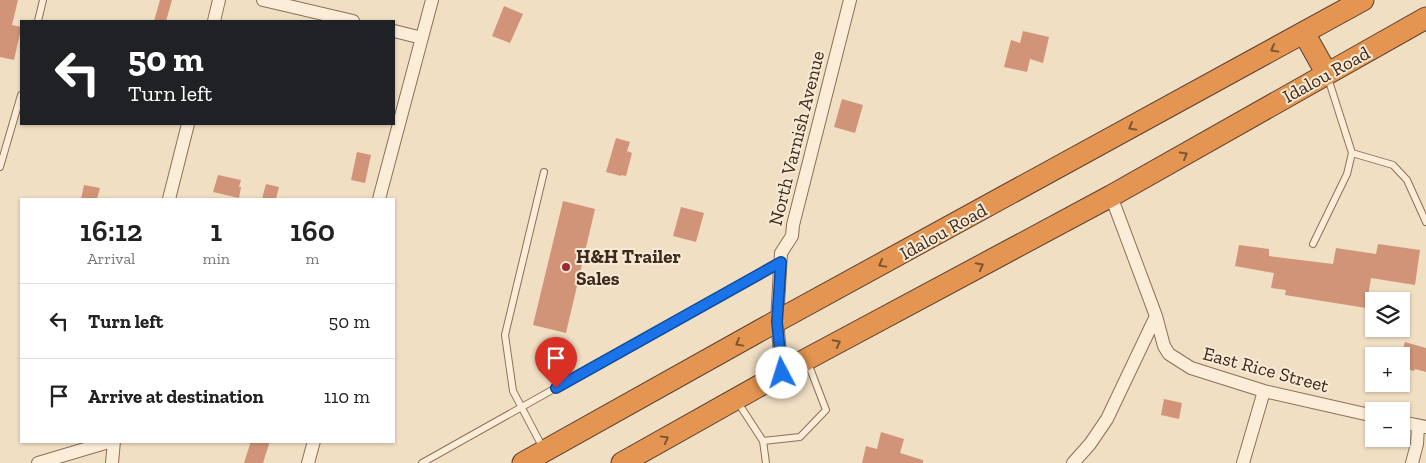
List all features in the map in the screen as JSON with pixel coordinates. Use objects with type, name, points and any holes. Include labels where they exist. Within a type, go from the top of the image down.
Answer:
[{"type":"highway","name":"Idalou Road","points":[[524,463],[1363,0]]},
{"type":"highway","name":"Idalou Road","points":[[622,463],[807,359],[1111,196],[1426,18]]},
{"type":"highway","points":[[1304,33],[1327,74]]},
{"type":"street","points":[[214,20],[219,0]]},
{"type":"street","points":[[263,0],[349,20]]},
{"type":"street","points":[[379,198],[432,0]]},
{"type":"street","name":"North Varnish Avenue","points":[[782,373],[777,322],[781,253],[792,236],[793,224],[850,0]]},
{"type":"street","points":[[395,31],[422,38]]},
{"type":"street","points":[[169,198],[188,125]]},
{"type":"street","name":"East Rice Street","points":[[1111,196],[1156,316],[1164,346],[1169,354],[1180,363],[1191,368],[1264,391],[1365,414]]},
{"type":"street","points":[[1073,463],[1090,444],[1107,419],[1156,316]]},
{"type":"street","points":[[1243,463],[1264,391]]},
{"type":"street","points":[[1412,463],[1422,426]]},
{"type":"street","points":[[38,463],[106,443]]},
{"type":"street","points":[[112,463],[113,443]]},
{"type":"street","points":[[308,463],[313,443]]},
{"type":"lane","points":[[38,20],[43,0]]},
{"type":"lane","points":[[1313,244],[1347,174],[1352,153],[1327,74]]},
{"type":"lane","points":[[0,167],[20,101]]},
{"type":"lane","points":[[1352,153],[1392,165],[1407,180],[1426,222]]},
{"type":"lane","points":[[544,172],[505,335],[512,391],[544,451]]},
{"type":"lane","points":[[422,463],[781,262]]},
{"type":"lane","points":[[763,441],[800,437],[826,410],[807,359]]},
{"type":"lane","points":[[736,399],[763,441],[766,463]]},
{"type":"building","points":[[0,0],[18,0],[12,25],[20,27],[14,60],[0,57]]},
{"type":"building","points":[[160,0],[172,0],[166,20],[154,20]]},
{"type":"building","points":[[504,6],[523,14],[510,43],[492,36]]},
{"type":"building","points":[[1023,31],[1049,37],[1043,63],[1030,59],[1027,72],[1004,67],[1011,40],[1020,43]]},
{"type":"building","points":[[842,99],[863,105],[855,133],[834,127]]},
{"type":"building","points":[[616,138],[630,142],[627,151],[632,153],[626,176],[606,172]]},
{"type":"building","points":[[357,152],[371,155],[365,183],[351,180]]},
{"type":"building","points":[[218,175],[241,180],[239,198],[213,192]]},
{"type":"building","points":[[266,184],[279,187],[276,198],[262,198]]},
{"type":"building","points":[[84,185],[100,188],[97,198],[81,198]]},
{"type":"building","points":[[563,201],[595,209],[566,333],[533,325]]},
{"type":"building","points":[[681,207],[704,213],[696,242],[673,236]]},
{"type":"building","points":[[1378,244],[1420,250],[1415,285],[1371,278],[1369,292],[1365,292],[1365,308],[1285,295],[1286,290],[1271,288],[1274,273],[1235,266],[1239,245],[1269,249],[1269,256],[1333,264],[1336,248],[1376,254]]},
{"type":"building","points":[[1405,342],[1426,348],[1426,372],[1415,369],[1414,371],[1410,370],[1410,347],[1403,347]]},
{"type":"building","points":[[1164,399],[1182,403],[1179,419],[1161,415]]},
{"type":"building","points":[[881,432],[904,439],[900,453],[923,460],[923,463],[862,463],[866,446],[877,449]]},
{"type":"building","points":[[250,443],[269,443],[263,463],[244,463]]},
{"type":"place","name":"H&H Trailer Sales","points":[[566,267]]},
{"type":"route","points":[[556,388],[781,262],[777,322],[782,373]]}]
